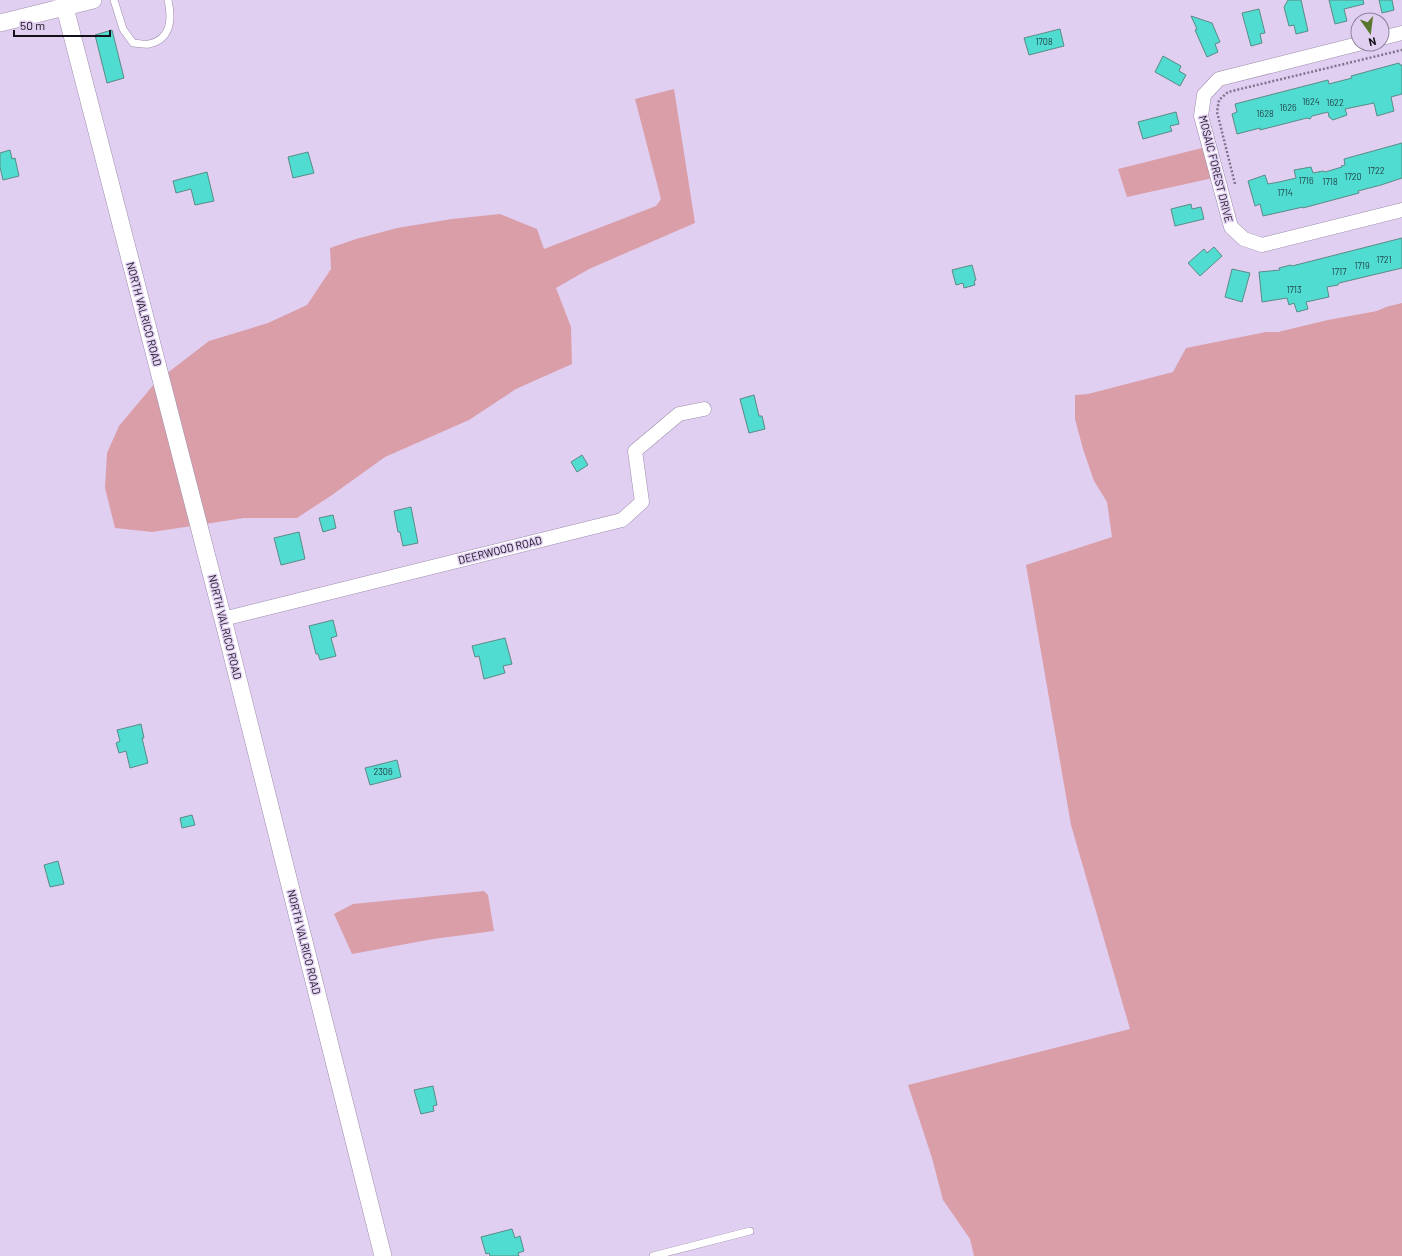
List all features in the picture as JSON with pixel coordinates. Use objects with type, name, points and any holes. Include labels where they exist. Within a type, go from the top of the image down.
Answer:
[{"type":"street","points":[[0,23],[64,4],[93,0]]},
{"type":"street","name":"NORTH VALRICO ROAD","points":[[64,4],[223,619],[383,1256]]},
{"type":"street","points":[[1390,36],[1402,33]]},
{"type":"street","name":"MOSAIC FOREST DRIVE","points":[[1350,46],[1219,79],[1204,95],[1201,116],[1231,227],[1244,240],[1262,245],[1402,210]]},
{"type":"street","name":"DEERWOOD ROAD","points":[[223,619],[622,520],[642,502],[635,451],[679,414],[704,409]]},
{"type":"lane","points":[[114,0],[123,29],[133,43],[148,44],[160,40],[168,30],[171,20],[168,0]]},
{"type":"lane","points":[[653,1256],[750,1231]]},
{"type":"path","points":[[1236,190],[1217,112],[1219,100],[1228,92],[1402,50]]},
{"type":"shaded area","points":[[674,89],[695,223],[589,269],[556,288],[571,327],[572,364],[516,389],[469,420],[385,457],[297,518],[244,518],[205,524],[166,374],[209,341],[268,323],[307,305],[331,269],[330,248],[356,239],[397,228],[452,219],[500,214],[537,229],[544,249],[656,206],[661,199],[635,99]]},
{"type":"shaded area","points":[[1206,147],[1213,178],[1127,197],[1118,169]]},
{"type":"shaded area","points":[[1402,303],[1402,1256],[974,1256],[970,1239],[943,1200],[932,1158],[908,1085],[1130,1029],[1071,825],[1026,565],[1112,537],[1107,502],[1094,481],[1075,419],[1075,395],[1088,394],[1173,372],[1186,348],[1266,332],[1278,332],[1328,320],[1377,311]]},
{"type":"shaded area","points":[[155,383],[192,526],[152,532],[115,528],[105,488],[107,453],[119,426]]},
{"type":"shaded area","points":[[484,891],[488,895],[494,931],[433,939],[352,954],[334,914],[353,904]]},
{"type":"building","points":[[1288,0],[1301,0],[1308,31],[1296,34],[1294,25],[1289,26],[1284,7]]},
{"type":"building","points":[[1329,0],[1363,0],[1364,4],[1344,9],[1347,21],[1335,24]]},
{"type":"building","points":[[1379,0],[1392,0],[1394,10],[1382,12]]},
{"type":"building","points":[[1259,9],[1265,33],[1260,34],[1262,43],[1251,46],[1242,13]]},
{"type":"building","points":[[1191,16],[1212,23],[1220,42],[1215,44],[1218,52],[1207,57],[1195,30],[1197,29]]},
{"type":"building","points":[[1060,29],[1064,46],[1029,55],[1024,38]]},
{"type":"building","points":[[112,30],[124,78],[107,83],[95,35]]},
{"type":"building","points":[[1163,56],[1181,66],[1179,71],[1186,75],[1180,86],[1155,72]]},
{"type":"building","points":[[1399,63],[1402,65],[1402,94],[1391,97],[1394,111],[1377,116],[1374,103],[1345,109],[1347,115],[1333,120],[1329,117],[1328,112],[1312,116],[1310,119],[1307,118],[1260,130],[1260,128],[1237,134],[1232,114],[1237,112],[1235,104],[1328,80],[1329,84],[1352,78],[1351,76]]},
{"type":"building","points":[[1176,112],[1179,124],[1170,126],[1172,131],[1143,139],[1138,122]]},
{"type":"building","points":[[1402,143],[1402,178],[1358,191],[1359,193],[1303,208],[1263,216],[1260,204],[1255,206],[1248,181],[1265,175],[1268,184],[1279,182],[1296,178],[1294,170],[1311,167],[1313,173],[1325,172],[1345,165],[1344,159]]},
{"type":"building","points":[[10,150],[12,159],[15,158],[19,176],[3,180],[0,167],[0,153]]},
{"type":"building","points":[[308,152],[314,173],[293,178],[288,157]]},
{"type":"building","points":[[207,172],[214,201],[195,205],[191,189],[176,193],[173,181]]},
{"type":"building","points":[[1191,204],[1192,209],[1201,207],[1204,219],[1175,226],[1171,209]]},
{"type":"building","points":[[1402,238],[1402,268],[1327,287],[1329,297],[1306,302],[1308,309],[1297,312],[1294,303],[1289,305],[1287,298],[1262,302],[1259,272],[1280,270],[1279,268]]},
{"type":"building","points":[[1214,247],[1222,256],[1200,276],[1188,263],[1204,249],[1207,253]]},
{"type":"building","points":[[972,265],[976,280],[974,281],[975,285],[964,288],[963,283],[956,285],[952,270]]},
{"type":"building","points":[[1232,269],[1250,273],[1242,302],[1225,297]]},
{"type":"building","points":[[754,395],[759,416],[762,416],[765,429],[749,433],[740,399]]},
{"type":"building","points":[[582,455],[588,465],[577,472],[571,462]]},
{"type":"building","points":[[411,507],[418,543],[403,546],[400,532],[398,532],[394,511]]},
{"type":"building","points":[[333,515],[336,528],[323,532],[319,518]]},
{"type":"building","points":[[299,532],[305,559],[281,565],[274,538]]},
{"type":"building","points":[[333,620],[337,636],[331,638],[336,656],[320,660],[318,654],[316,654],[309,626]]},
{"type":"building","points":[[505,638],[512,664],[503,666],[505,673],[484,679],[479,656],[475,657],[472,646]]},
{"type":"building","points":[[141,724],[144,738],[142,738],[148,763],[130,768],[126,751],[119,753],[116,743],[120,741],[117,730]]},
{"type":"building","points":[[397,760],[401,777],[370,785],[365,768]]},
{"type":"building","points":[[192,815],[195,825],[182,828],[180,818]]},
{"type":"building","points":[[58,861],[64,884],[50,887],[44,865]]},
{"type":"building","points":[[433,1086],[437,1105],[433,1106],[434,1111],[421,1114],[414,1090]]},
{"type":"building","points":[[512,1229],[515,1238],[520,1236],[524,1251],[518,1253],[519,1256],[490,1256],[489,1253],[486,1254],[481,1237]]}]
